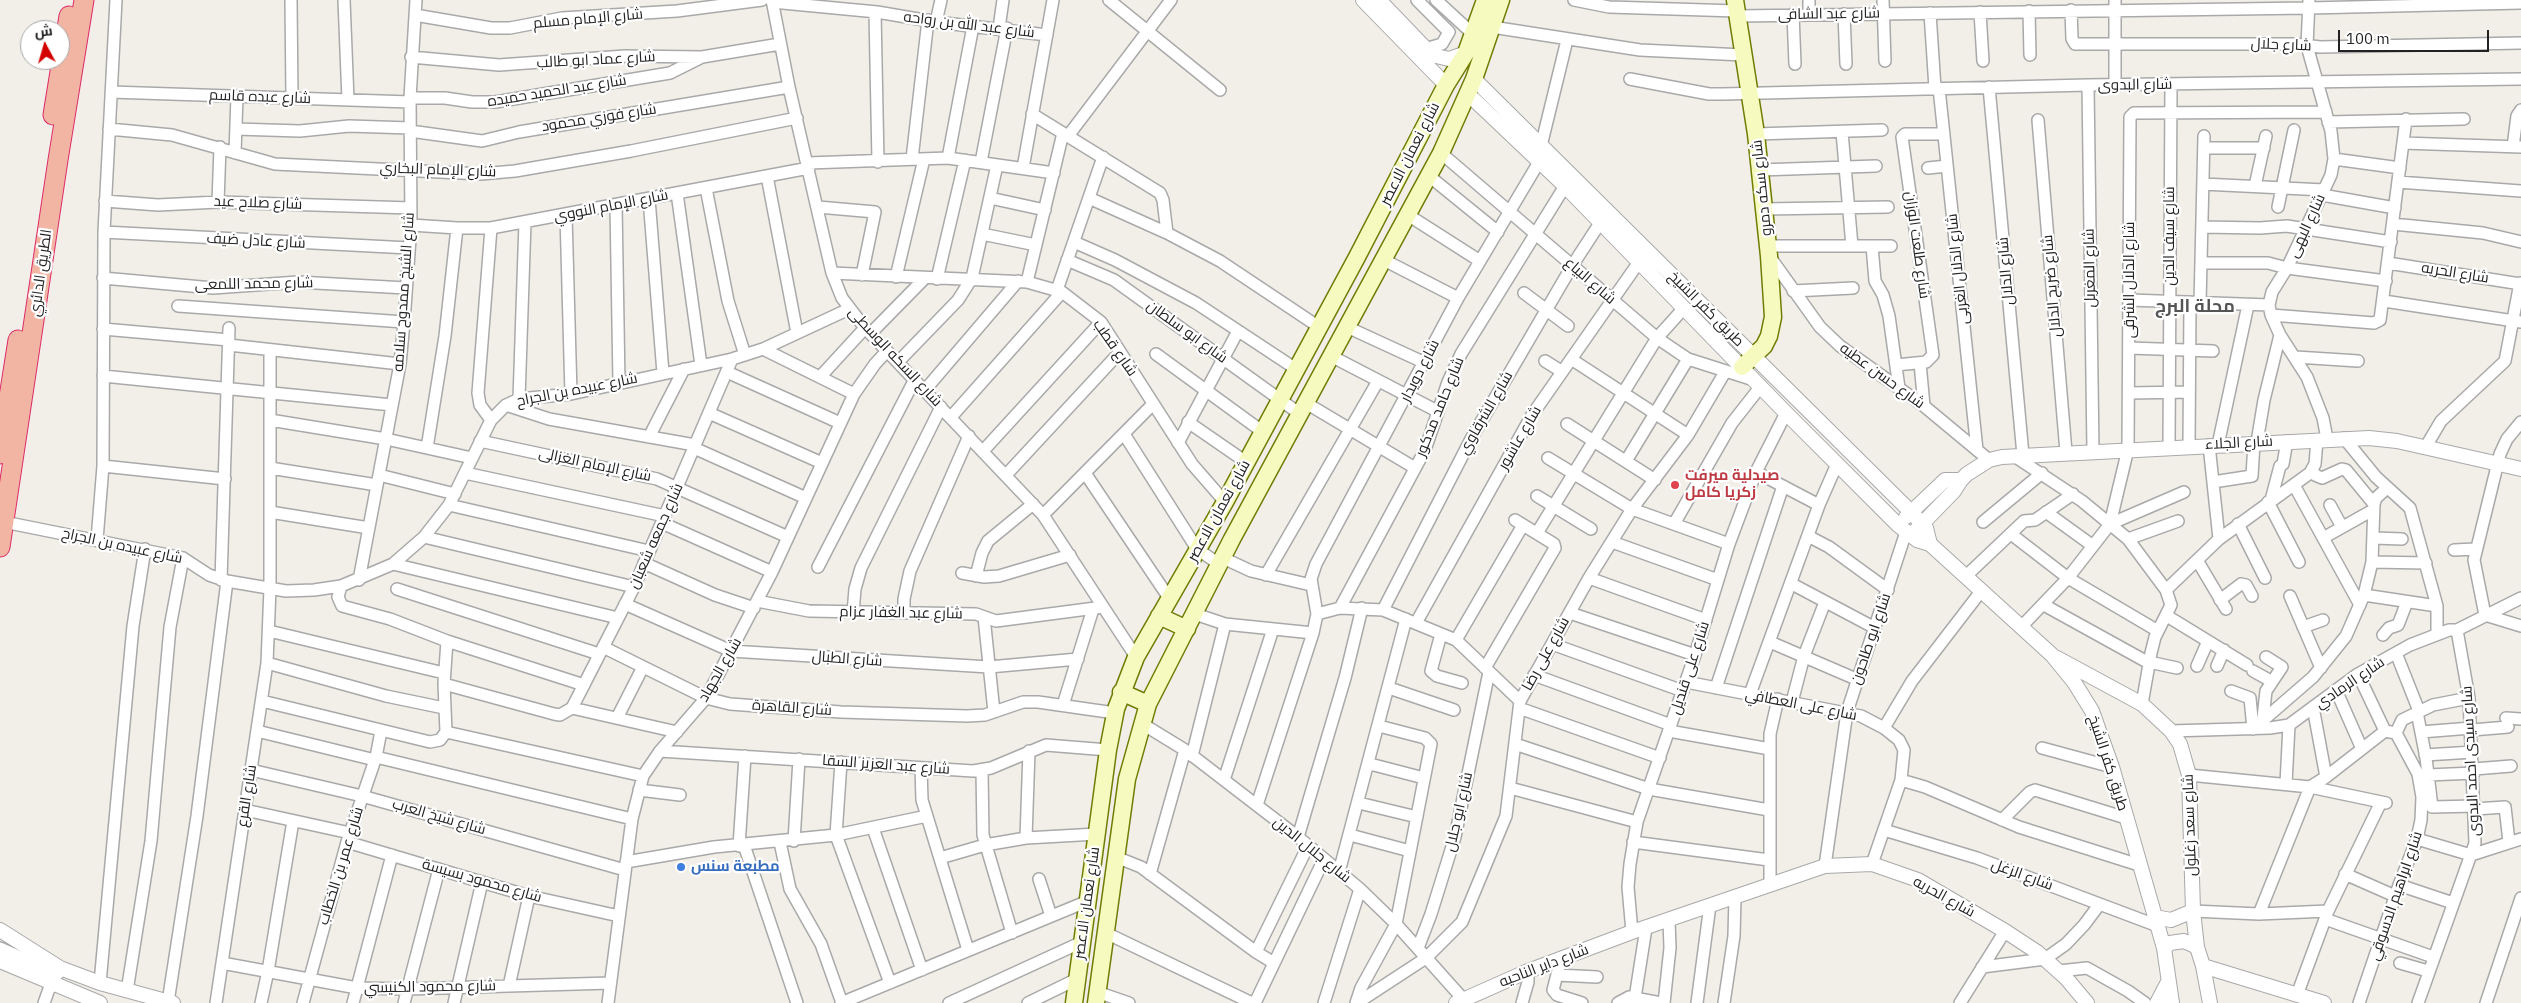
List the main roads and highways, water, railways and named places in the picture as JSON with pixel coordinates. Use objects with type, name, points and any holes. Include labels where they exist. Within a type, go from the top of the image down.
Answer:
[{"type":"highway","name":"الطريق الدائري","points":[[0,454],[71,0]]},
{"type":"highway","name":"الطريق الدائري","points":[[0,547],[84,0]]},
{"type":"main road","name":"شارع نعمان الاعصر","points":[[1074,1003],[1108,750],[1121,692],[1136,657],[1158,616],[1225,502],[1357,257],[1446,85],[1466,52],[1485,0]]},
{"type":"main road","name":"شارع نعمان الاعصر","points":[[1097,997],[1127,779],[1148,704],[1232,540],[1441,153],[1471,86],[1501,0]]},
{"type":"main road","name":"شارع سكه دمرو","points":[[1737,9],[1756,134],[1769,251],[1773,317],[1769,336],[1748,362]]},
{"type":"main road","points":[[1357,257],[1382,264]]},
{"type":"main road","points":[[1210,527],[1232,540]]},
{"type":"main road","points":[[1158,616],[1186,629]]},
{"type":"main road","points":[[1121,692],[1148,704]]},
{"type":"main road","points":[[1116,711],[1142,722]]},
{"type":"main road","points":[[1097,834],[1118,835]]},
{"type":"place","name":"صيدلية ميرفت زكريا كامل","points":[[1675,485]]},
{"type":"place","name":"مطبعة سنس","points":[[681,867]]},
{"type":"district","name":"محلة البرج","points":[[2195,307]]}]
